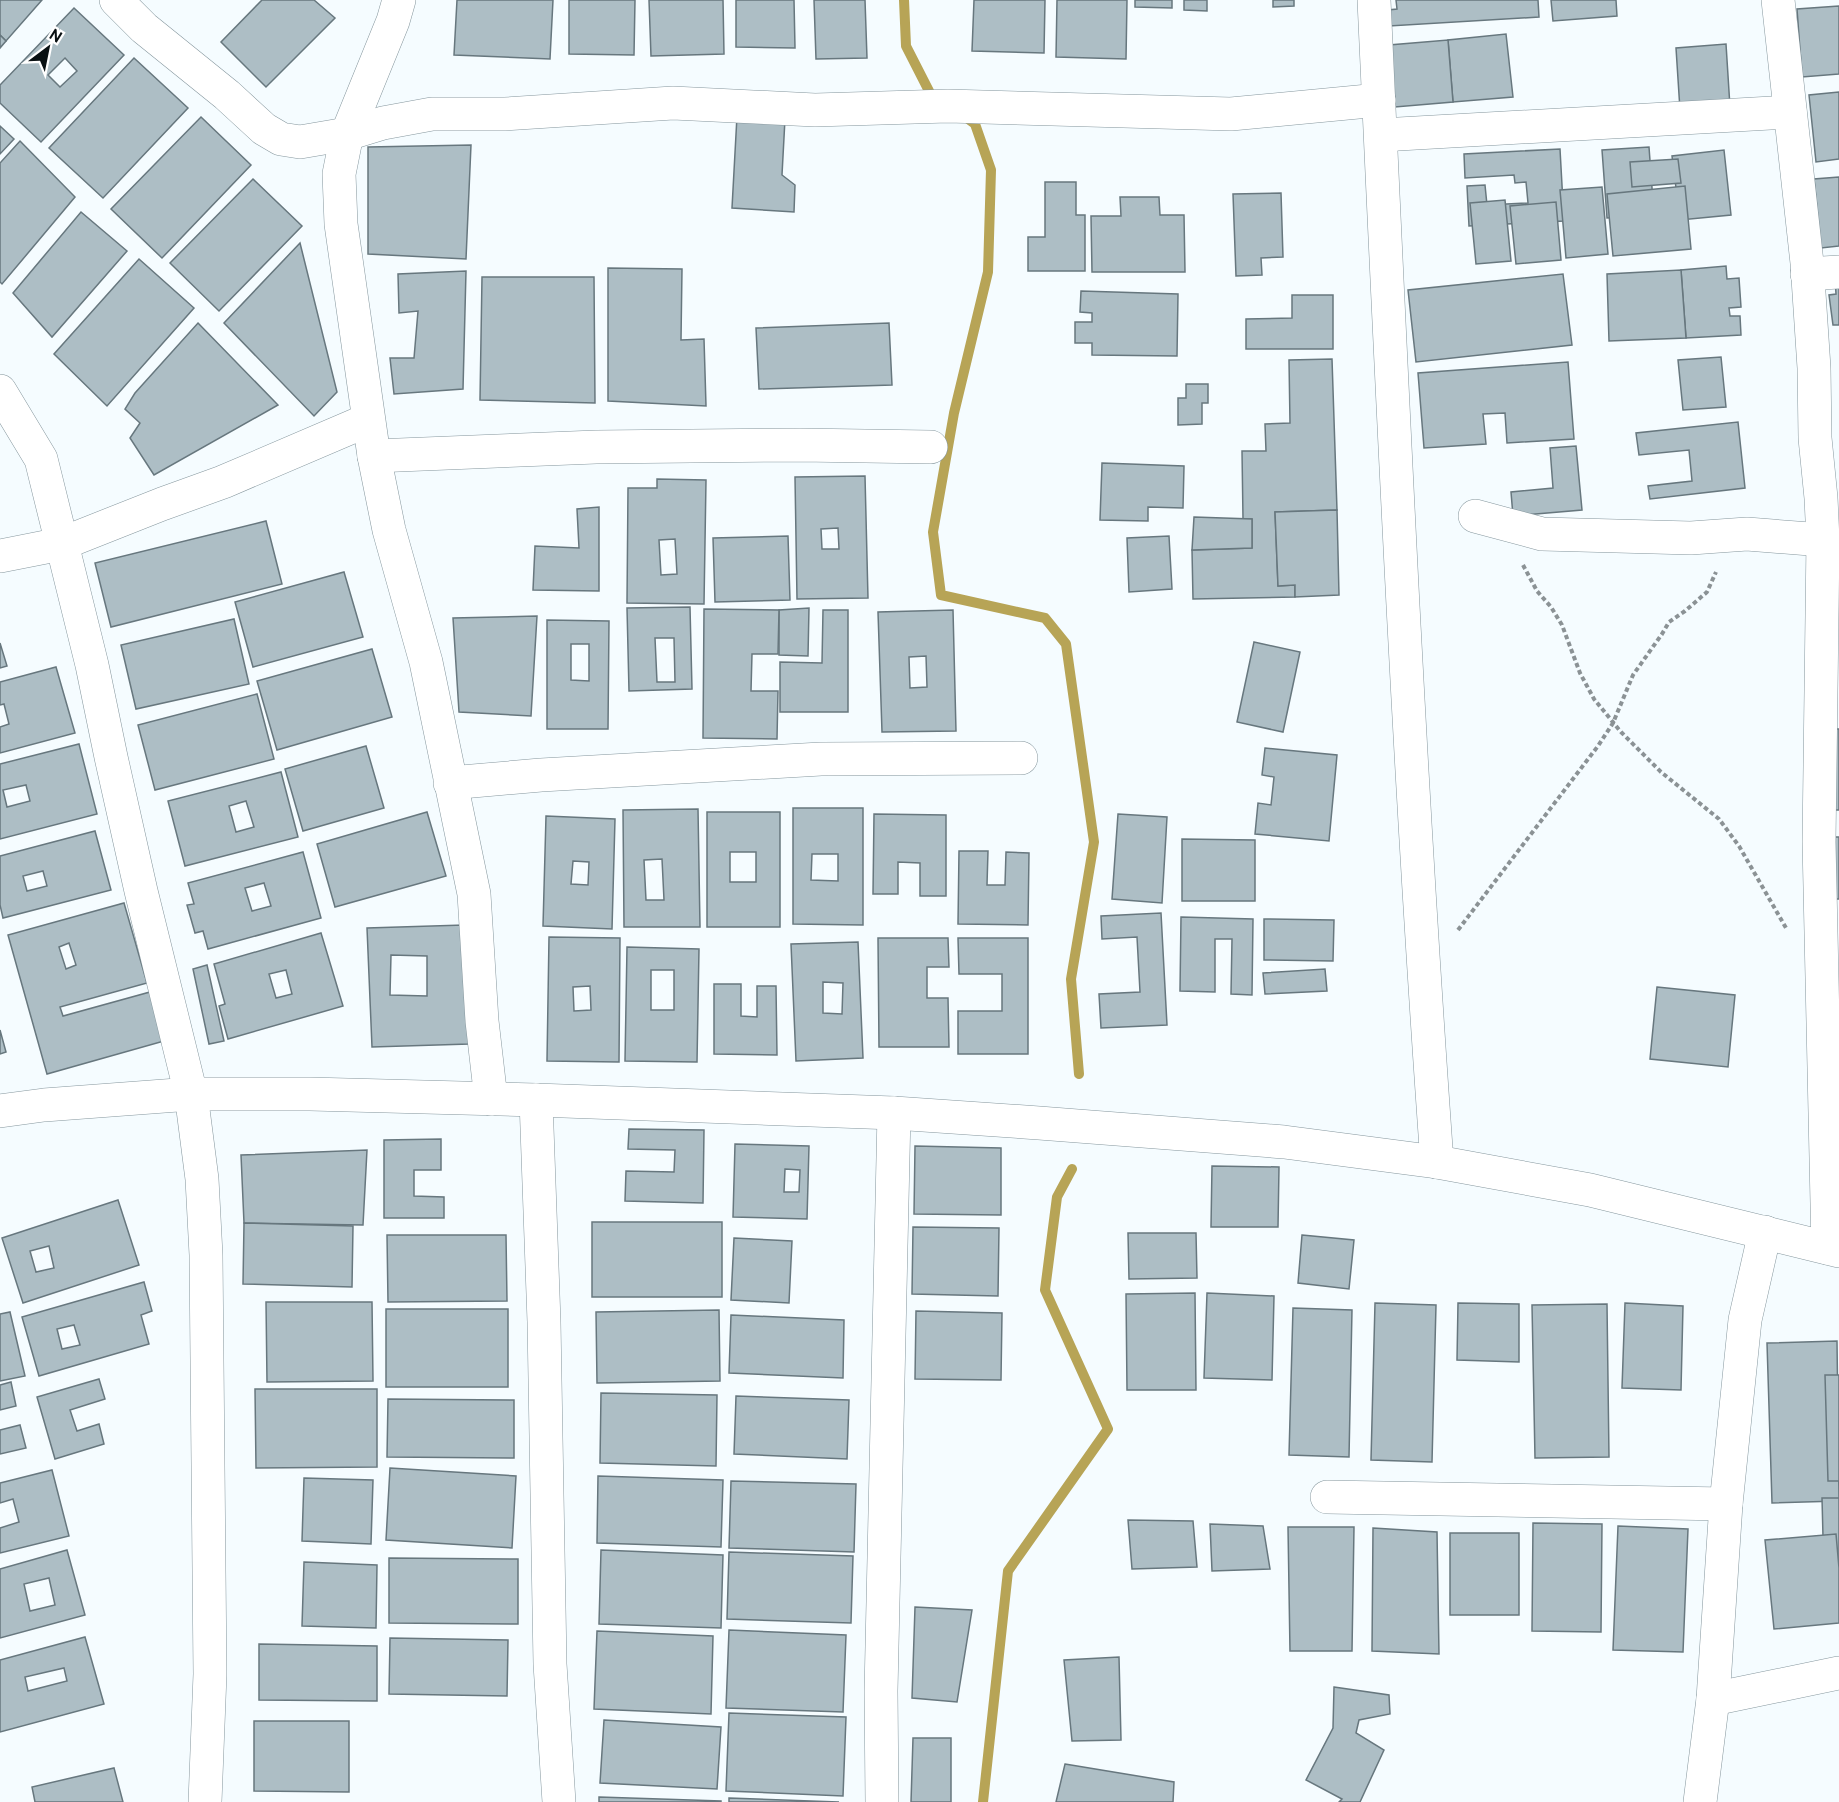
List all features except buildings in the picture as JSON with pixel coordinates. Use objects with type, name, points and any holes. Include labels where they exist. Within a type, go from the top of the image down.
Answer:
[{"type":"street","points":[[116,0],[144,28],[227,94],[264,129],[281,140],[300,141],[347,134],[383,123],[432,114],[505,114],[673,103],[815,110],[948,106],[1231,114],[1379,100]]},
{"type":"street","points":[[399,0],[393,21],[347,134],[339,174],[341,224],[374,456],[389,530],[426,662],[474,894],[491,1099]]},
{"type":"street","points":[[1374,0],[1391,385],[1423,972],[1437,1162]]},
{"type":"street","points":[[0,1110],[191,1094],[310,1094],[894,1113],[1039,1123],[1284,1142],[1437,1162],[1590,1190],[1834,1249],[1819,842],[1823,540],[1830,501],[1815,438],[1814,368],[1823,273],[1790,112],[1779,0]]},
{"type":"street","points":[[1381,135],[1790,112]]},
{"type":"street","points":[[0,391],[41,459],[92,665],[141,891],[191,1094],[202,1179],[206,1256],[210,1674],[205,1802]]},
{"type":"street","points":[[0,556],[61,544],[223,482],[368,420]]},
{"type":"street","points":[[374,456],[596,447],[800,445],[931,447]]},
{"type":"street","points":[[1486,518],[1517,529],[1542,534],[1691,538],[1747,534],[1823,540]]},
{"type":"street","points":[[450,783],[821,759],[1021,758]]},
{"type":"street","points":[[536,1100],[544,1322],[550,1664],[559,1802]]},
{"type":"street","points":[[882,1802],[881,1691],[894,1113]]},
{"type":"street","points":[[1700,1802],[1713,1699],[1726,1504],[1745,1320],[1765,1232]]},
{"type":"street","points":[[1327,1497],[1726,1504]]},
{"type":"street","points":[[1713,1699],[1839,1673]]},
{"type":"path","points":[[1486,518],[1562,625],[1586,688],[1613,723],[1660,772],[1719,819],[1739,846],[1784,927],[1822,954]]},
{"type":"path","points":[[1423,972],[1478,905],[1576,776],[1613,723],[1633,675],[1669,622],[1707,592],[1721,563],[1725,536]]},
{"type":"waterway","points":[[904,0],[906,46],[930,93],[937,98]]},
{"type":"waterway","points":[[963,115],[975,124],[991,170],[988,272],[954,413],[933,532],[941,595],[1045,618],[1066,644],[1094,842],[1071,979],[1079,1074]]},
{"type":"waterway","points":[[983,1802],[1008,1571],[1108,1429],[1045,1290],[1057,1197],[1072,1169]]}]
